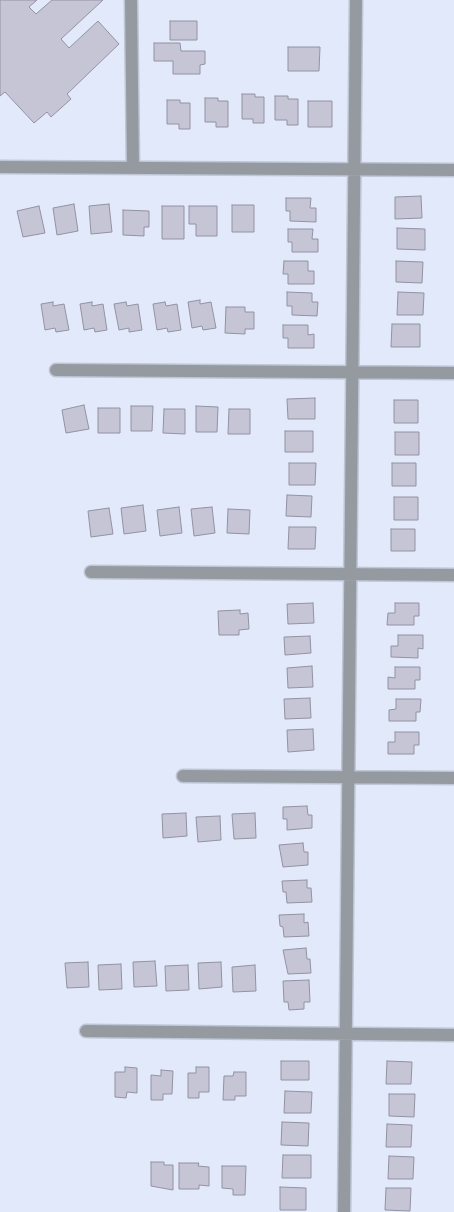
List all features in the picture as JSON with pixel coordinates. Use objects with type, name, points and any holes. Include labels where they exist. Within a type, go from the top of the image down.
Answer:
[{"type":"street","points":[[131,0],[133,167]]},
{"type":"street","points":[[344,1212],[356,0]]},
{"type":"street","points":[[0,167],[454,170]]},
{"type":"street","points":[[56,370],[454,373]]},
{"type":"street","points":[[91,572],[454,575]]},
{"type":"street","points":[[183,776],[454,778]]},
{"type":"street","points":[[86,1031],[454,1035]]},
{"type":"building","points":[[0,0],[37,0],[29,7],[36,14],[52,0],[103,0],[61,39],[69,48],[98,21],[119,44],[67,94],[71,99],[51,117],[47,112],[34,123],[5,92],[0,96]]},
{"type":"building","points":[[170,21],[197,21],[197,40],[170,40]]},
{"type":"building","points":[[154,43],[180,43],[181,51],[205,51],[205,64],[200,65],[200,74],[173,74],[173,61],[154,61]]},
{"type":"building","points":[[288,47],[320,47],[319,71],[288,71]]},
{"type":"building","points":[[242,94],[255,94],[255,97],[264,97],[264,123],[253,123],[253,119],[242,119]]},
{"type":"building","points":[[275,96],[288,96],[288,99],[298,99],[298,125],[287,125],[287,120],[275,120]]},
{"type":"building","points":[[205,98],[218,98],[218,101],[228,101],[228,127],[216,127],[216,122],[205,122]]},
{"type":"building","points":[[167,100],[180,100],[180,103],[190,103],[190,129],[179,129],[179,124],[167,124]]},
{"type":"building","points":[[308,101],[332,101],[332,127],[308,127]]},
{"type":"building","points":[[421,196],[422,218],[395,219],[395,197]]},
{"type":"building","points":[[286,198],[311,198],[310,208],[316,208],[316,222],[290,221],[290,211],[286,211]]},
{"type":"building","points":[[74,204],[78,231],[57,235],[53,208]]},
{"type":"building","points":[[109,204],[112,232],[91,234],[89,206]]},
{"type":"building","points":[[232,205],[254,205],[254,232],[232,232]]},
{"type":"building","points":[[39,206],[45,233],[23,237],[17,211]]},
{"type":"building","points":[[162,206],[184,206],[184,239],[162,239]]},
{"type":"building","points":[[189,206],[217,206],[217,236],[196,236],[196,224],[189,224]]},
{"type":"building","points":[[123,210],[149,211],[149,227],[144,227],[144,236],[123,235]]},
{"type":"building","points":[[397,228],[425,229],[425,250],[397,249]]},
{"type":"building","points":[[288,229],[313,229],[312,239],[318,239],[318,252],[292,252],[292,242],[288,242]]},
{"type":"building","points":[[284,261],[308,261],[308,271],[314,271],[314,284],[288,284],[288,274],[283,274]]},
{"type":"building","points":[[396,261],[423,262],[422,283],[396,282]]},
{"type":"building","points":[[287,292],[312,293],[312,302],[318,302],[317,316],[292,315],[292,306],[287,306]]},
{"type":"building","points":[[398,292],[424,293],[423,315],[397,315]]},
{"type":"building","points":[[200,300],[200,304],[211,302],[216,328],[203,330],[202,326],[192,328],[188,302]]},
{"type":"building","points":[[53,302],[53,306],[64,304],[69,330],[56,332],[55,328],[45,330],[41,304]]},
{"type":"building","points":[[92,302],[92,306],[103,304],[107,330],[95,332],[94,328],[84,330],[80,304]]},
{"type":"building","points":[[126,302],[127,306],[138,304],[142,330],[129,332],[129,328],[119,330],[114,304]]},
{"type":"building","points":[[165,302],[166,306],[177,304],[181,330],[168,332],[167,328],[157,330],[153,304]]},
{"type":"building","points":[[226,307],[245,307],[245,312],[254,312],[254,329],[245,329],[245,334],[225,333]]},
{"type":"building","points":[[392,324],[420,324],[420,347],[391,347]]},
{"type":"building","points":[[283,325],[308,325],[308,335],[314,334],[314,348],[288,348],[288,338],[283,338]]},
{"type":"building","points":[[315,398],[315,419],[288,419],[287,399]]},
{"type":"building","points":[[394,400],[418,400],[418,423],[394,423]]},
{"type":"building","points":[[84,405],[89,429],[66,433],[62,410]]},
{"type":"building","points":[[131,406],[153,406],[152,431],[131,431]]},
{"type":"building","points":[[196,406],[218,407],[217,432],[196,432]]},
{"type":"building","points":[[98,408],[120,408],[120,433],[98,433]]},
{"type":"building","points":[[164,409],[185,409],[185,434],[163,433]]},
{"type":"building","points":[[229,409],[250,409],[250,434],[228,434]]},
{"type":"building","points":[[285,431],[313,431],[313,452],[285,452]]},
{"type":"building","points":[[395,432],[419,432],[419,455],[395,455]]},
{"type":"building","points":[[289,463],[316,463],[315,485],[289,485]]},
{"type":"building","points":[[392,463],[416,463],[416,486],[392,486]]},
{"type":"building","points":[[287,495],[312,496],[311,517],[286,516]]},
{"type":"building","points":[[394,497],[418,497],[418,520],[394,520]]},
{"type":"building","points":[[143,505],[146,531],[124,534],[121,508]]},
{"type":"building","points":[[179,507],[182,533],[160,536],[157,510]]},
{"type":"building","points":[[212,507],[215,533],[194,536],[191,509]]},
{"type":"building","points":[[109,508],[113,534],[91,537],[88,511]]},
{"type":"building","points":[[228,509],[250,510],[249,534],[227,533]]},
{"type":"building","points":[[289,527],[316,527],[315,549],[288,549]]},
{"type":"building","points":[[391,529],[415,529],[415,551],[391,551]]},
{"type":"building","points":[[313,603],[314,623],[288,624],[287,604]]},
{"type":"building","points":[[395,603],[419,603],[419,616],[414,616],[414,625],[387,625],[388,613],[395,613]]},
{"type":"building","points":[[240,610],[240,614],[248,613],[249,629],[239,630],[239,635],[219,635],[218,611]]},
{"type":"building","points":[[398,635],[423,635],[423,649],[418,648],[418,658],[391,657],[391,646],[398,646]]},
{"type":"building","points":[[310,636],[311,653],[285,655],[284,637]]},
{"type":"building","points":[[312,666],[313,687],[288,688],[287,668]]},
{"type":"building","points":[[395,667],[420,667],[420,680],[415,680],[415,689],[388,689],[388,677],[395,678]]},
{"type":"building","points":[[310,698],[311,718],[285,719],[284,699]]},
{"type":"building","points":[[396,699],[421,699],[420,712],[416,712],[416,721],[389,721],[389,710],[396,709]]},
{"type":"building","points":[[313,729],[314,750],[288,752],[287,730]]},
{"type":"building","points":[[395,732],[419,732],[419,745],[414,745],[414,754],[388,754],[388,742],[395,742]]},
{"type":"building","points":[[307,806],[308,815],[312,815],[312,828],[287,830],[287,819],[283,819],[283,807]]},
{"type":"building","points":[[186,813],[187,836],[163,838],[162,814]]},
{"type":"building","points":[[255,813],[256,838],[234,839],[232,814]]},
{"type":"building","points":[[220,816],[221,840],[198,842],[196,817]]},
{"type":"building","points":[[303,843],[304,852],[308,852],[308,865],[283,867],[279,845]]},
{"type":"building","points":[[307,880],[307,888],[311,888],[312,902],[287,903],[282,881]]},
{"type":"building","points":[[304,914],[304,923],[308,922],[309,936],[284,937],[279,915]]},
{"type":"building","points":[[306,948],[307,959],[310,959],[311,973],[288,974],[283,950]]},
{"type":"building","points":[[155,961],[157,986],[134,987],[133,962]]},
{"type":"building","points":[[88,962],[89,987],[67,988],[65,963]]},
{"type":"building","points":[[221,962],[222,987],[199,989],[198,963]]},
{"type":"building","points":[[121,964],[122,989],[99,990],[98,965]]},
{"type":"building","points":[[188,965],[189,990],[166,991],[165,966]]},
{"type":"building","points":[[255,965],[256,991],[233,992],[232,967]]},
{"type":"building","points":[[309,980],[310,1002],[304,1002],[304,1009],[289,1010],[288,1002],[284,1002],[283,981]]},
{"type":"building","points":[[281,1061],[309,1061],[309,1080],[281,1080]]},
{"type":"building","points":[[387,1061],[412,1062],[411,1084],[386,1084]]},
{"type":"building","points":[[125,1067],[137,1068],[137,1093],[127,1092],[126,1098],[115,1097],[115,1072],[125,1072]]},
{"type":"building","points":[[196,1067],[209,1067],[209,1092],[199,1092],[199,1098],[188,1098],[188,1073],[196,1073]]},
{"type":"building","points":[[161,1070],[173,1071],[172,1094],[163,1094],[163,1100],[151,1100],[151,1075],[161,1076]]},
{"type":"building","points":[[234,1072],[246,1072],[246,1096],[235,1096],[235,1100],[223,1100],[224,1076],[233,1076]]},
{"type":"building","points":[[285,1091],[312,1092],[311,1113],[284,1113]]},
{"type":"building","points":[[389,1094],[415,1094],[414,1117],[389,1116]]},
{"type":"building","points":[[282,1122],[309,1123],[308,1146],[281,1145]]},
{"type":"building","points":[[387,1124],[412,1125],[411,1147],[386,1147]]},
{"type":"building","points":[[283,1155],[311,1155],[311,1178],[282,1178]]},
{"type":"building","points":[[389,1156],[414,1157],[413,1179],[388,1179]]},
{"type":"building","points":[[151,1162],[164,1162],[164,1165],[173,1165],[173,1190],[151,1186]]},
{"type":"building","points":[[179,1163],[199,1163],[198,1166],[209,1167],[209,1186],[199,1185],[199,1189],[179,1189]]},
{"type":"building","points":[[222,1166],[246,1166],[245,1195],[233,1195],[233,1189],[222,1188]]},
{"type":"building","points":[[280,1187],[306,1188],[306,1210],[280,1210]]},
{"type":"building","points":[[386,1188],[411,1188],[410,1211],[385,1210]]}]
